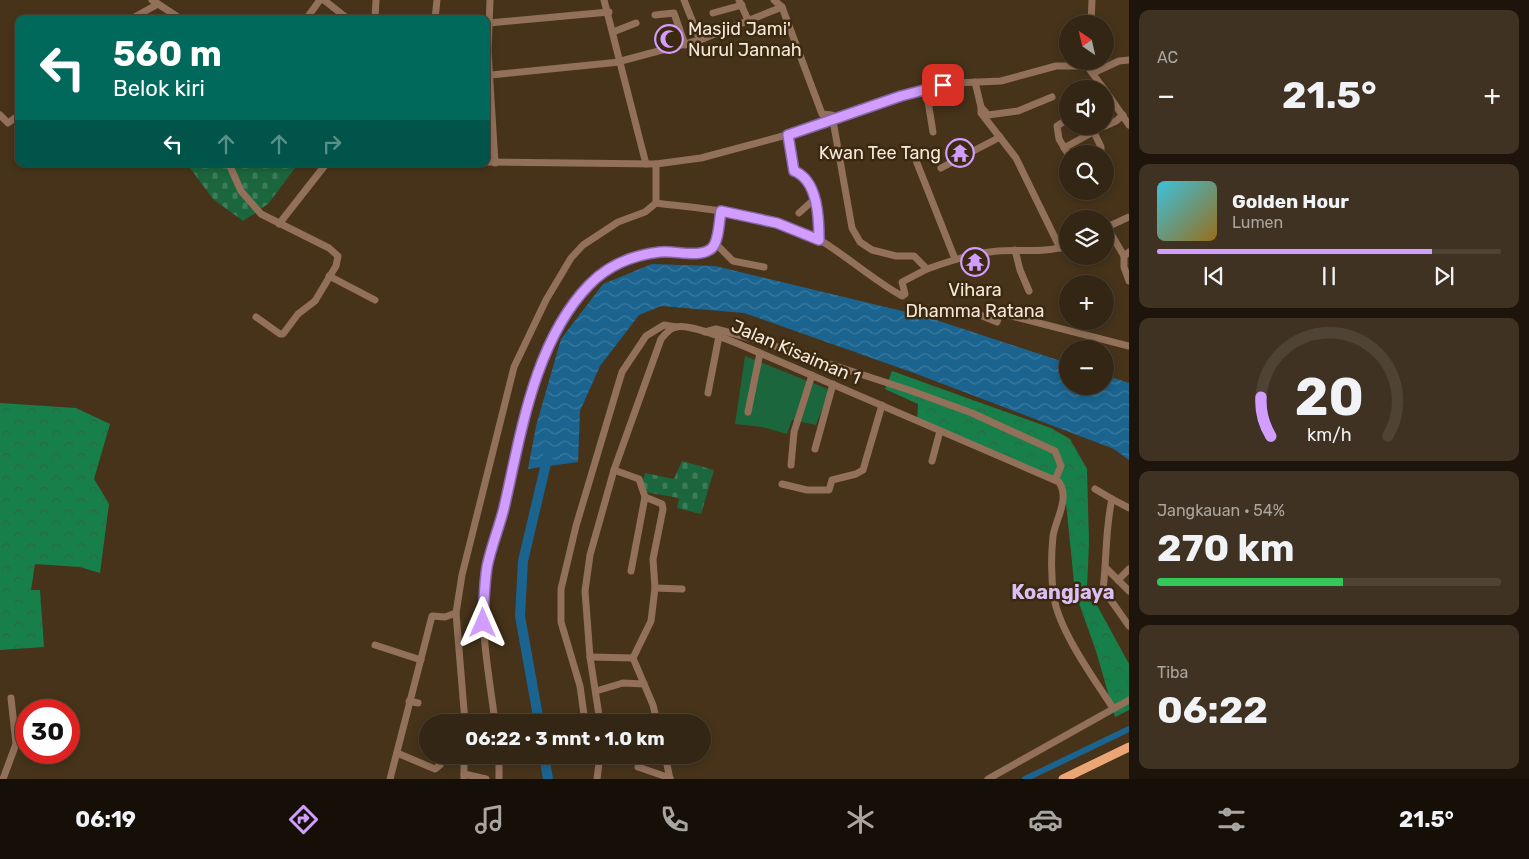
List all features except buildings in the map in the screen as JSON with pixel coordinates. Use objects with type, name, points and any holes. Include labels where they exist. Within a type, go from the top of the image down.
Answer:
[{"type":"main road","points":[[1063,779],[1129,747]]},
{"type":"street","points":[[309,15],[320,0]]},
{"type":"street","points":[[324,0],[343,15]]},
{"type":"street","points":[[375,15],[376,0]]},
{"type":"street","points":[[435,15],[437,0]]},
{"type":"street","points":[[489,15],[490,0]]},
{"type":"street","points":[[604,0],[609,12],[646,164]]},
{"type":"street","points":[[684,0],[700,40]]},
{"type":"street","points":[[1091,15],[1092,0]]},
{"type":"street","points":[[137,15],[155,2],[175,15]]},
{"type":"street","points":[[713,13],[740,3],[748,20]]},
{"type":"street","points":[[491,75],[620,62],[700,40],[748,20],[779,3],[822,114],[832,115],[852,228],[864,246],[896,256],[914,256],[926,270]]},
{"type":"street","points":[[490,23],[609,12]]},
{"type":"street","points":[[654,15],[674,14],[685,45]]},
{"type":"street","points":[[613,32],[636,23]]},
{"type":"street","points":[[1093,73],[1119,61],[1129,60]]},
{"type":"street","points":[[490,162],[656,164],[701,158],[788,135],[926,89],[956,83],[1001,81],[1059,66]]},
{"type":"street","points":[[490,69],[496,163]]},
{"type":"street","points":[[1091,70],[1098,80]]},
{"type":"street","points":[[975,82],[981,113],[1016,158],[1059,237]]},
{"type":"street","points":[[926,89],[933,132]]},
{"type":"street","points":[[981,107],[985,113],[992,115],[1018,111],[1052,97]]},
{"type":"street","points":[[1114,103],[1129,125]]},
{"type":"street","points":[[0,115],[8,123],[15,118]]},
{"type":"street","points":[[1114,122],[1123,115]]},
{"type":"street","points":[[1059,125],[1057,126],[1059,139],[1062,145]]},
{"type":"street","points":[[788,135],[794,171],[801,173],[816,202],[819,240]]},
{"type":"street","points":[[1073,145],[1084,135]]},
{"type":"street","points":[[941,168],[1000,137]]},
{"type":"street","points":[[915,158],[955,259]]},
{"type":"street","points":[[656,164],[656,203]]},
{"type":"street","points":[[230,167],[241,191],[252,206],[261,214],[329,248],[336,254],[338,260],[315,301],[298,314],[284,334],[280,334],[256,317]]},
{"type":"street","points":[[279,224],[324,167]]},
{"type":"street","points":[[799,213],[810,203],[816,202]]},
{"type":"street","points":[[464,714],[456,613],[462,576],[514,367],[546,300],[571,258],[583,245],[618,222],[645,212],[656,203],[721,211],[777,223],[819,240],[883,286],[902,296],[905,290],[902,282],[955,259],[973,254],[1059,246]]},
{"type":"street","points":[[494,714],[483,623],[488,566],[503,509],[520,430],[548,349],[567,312],[591,283],[617,264],[632,258],[661,252],[703,253],[715,243],[721,211]]},
{"type":"street","points":[[1114,224],[1129,217]]},
{"type":"street","points":[[1114,238],[1126,254],[1124,267],[1129,281]]},
{"type":"street","points":[[715,243],[733,261],[764,267]]},
{"type":"street","points":[[1015,250],[1020,270],[1029,291]]},
{"type":"street","points":[[329,276],[375,300]]},
{"type":"street","points":[[980,315],[997,322],[1000,312],[1129,346]]},
{"type":"street","points":[[584,714],[580,686],[561,622],[561,589],[584,498],[622,372],[646,336],[664,325],[676,327]]},
{"type":"street","name":"Jalan Kisaiman 1","points":[[676,327],[683,326],[719,336],[1055,480]]},
{"type":"street","points":[[599,714],[590,657],[585,591],[590,555],[614,470],[661,339],[676,327]]},
{"type":"street","points":[[705,332],[709,329],[716,329],[750,338],[910,390],[972,413],[1055,451],[1061,466],[1055,480],[1063,488],[1063,493],[1053,536],[1052,579],[1054,600],[1061,620],[1114,708]]},
{"type":"street","points":[[708,393],[719,336]]},
{"type":"street","points":[[748,412],[760,353]]},
{"type":"street","points":[[791,465],[794,432],[812,375]]},
{"type":"street","points":[[815,449],[833,384]]},
{"type":"street","points":[[782,484],[806,490],[829,490],[832,480],[856,474],[863,470],[882,405]]},
{"type":"street","points":[[932,461],[940,431]]},
{"type":"street","points":[[614,470],[639,478],[645,497],[631,571]]},
{"type":"street","points":[[1096,489],[1129,508]]},
{"type":"street","points":[[645,497],[662,504],[663,509],[653,559],[654,588],[650,621],[633,658],[655,714]]},
{"type":"street","points":[[1112,499],[1106,527],[1106,568],[1103,589],[1129,626]]},
{"type":"street","points":[[1106,568],[1129,591]]},
{"type":"street","points":[[1118,580],[1129,568]]},
{"type":"street","points":[[654,588],[682,589]]},
{"type":"street","points":[[390,779],[432,616],[445,617],[456,613]]},
{"type":"street","points":[[375,645],[421,660]]},
{"type":"street","points":[[590,657],[633,658]]},
{"type":"street","points":[[596,691],[623,684],[644,684]]},
{"type":"street","points":[[3,779],[16,744],[11,698]]},
{"type":"street","points":[[988,779],[1129,700]]},
{"type":"street","points":[[409,701],[418,703]]},
{"type":"street","points":[[397,753],[419,762]]},
{"type":"street","points":[[425,764],[435,768],[440,764]]},
{"type":"street","points":[[498,779],[499,764]]},
{"type":"street","points":[[597,779],[599,764]]},
{"type":"street","points":[[667,764],[670,779]]},
{"type":"street","points":[[638,767],[670,779]]},
{"type":"street","points":[[464,776],[486,779]]},
{"type":"green space","points":[[189,167],[296,167],[268,204],[243,221],[213,199]]},
{"type":"green space","points":[[745,356],[830,390],[816,425],[792,420],[787,434],[762,427],[735,424]]},
{"type":"green space","points":[[892,371],[1051,428],[1070,439],[1087,469],[1089,543],[1087,587],[1129,664],[1129,710],[1115,717],[1096,651],[1075,592],[1064,483],[917,422],[918,404],[885,389]]},
{"type":"green space","points":[[0,403],[76,408],[110,424],[94,479],[109,504],[100,573],[80,567],[35,564],[31,590],[40,590],[44,647],[0,650]]},
{"type":"green space","points":[[682,461],[714,470],[701,514],[677,508],[679,498],[640,491],[645,473],[674,479]]},
{"type":"water","points":[[652,264],[715,266],[927,317],[1059,360],[1059,395],[1114,395],[1114,378],[1129,383],[1129,460],[1114,449],[914,373],[744,313],[661,306],[639,315],[600,366],[580,411],[578,462],[528,469],[536,426],[561,339],[603,284]]},
{"type":"waterway","points":[[538,714],[520,616],[523,561],[548,455]]},
{"type":"waterway","points":[[1025,779],[1129,729]]},
{"type":"waterway","points":[[546,764],[548,779]]},
{"type":"place","name":"Masjid Jami' Nurul Jannah","points":[[669,39]]},
{"type":"place","name":"Kwan Tee Tang","points":[[960,153]]},
{"type":"place","name":"Vihara Dhamma Ratana","points":[[975,262]]},
{"type":"district","name":"Koangjaya","points":[[1063,592]]},
{"type":"route","points":[[483,623],[488,566],[503,509],[520,430],[548,349],[567,312],[576,299],[591,283],[617,264],[632,258],[661,252],[703,253],[715,243],[721,211],[777,223],[819,240],[816,202],[801,173],[794,171],[788,135],[901,96],[943,85]]}]
